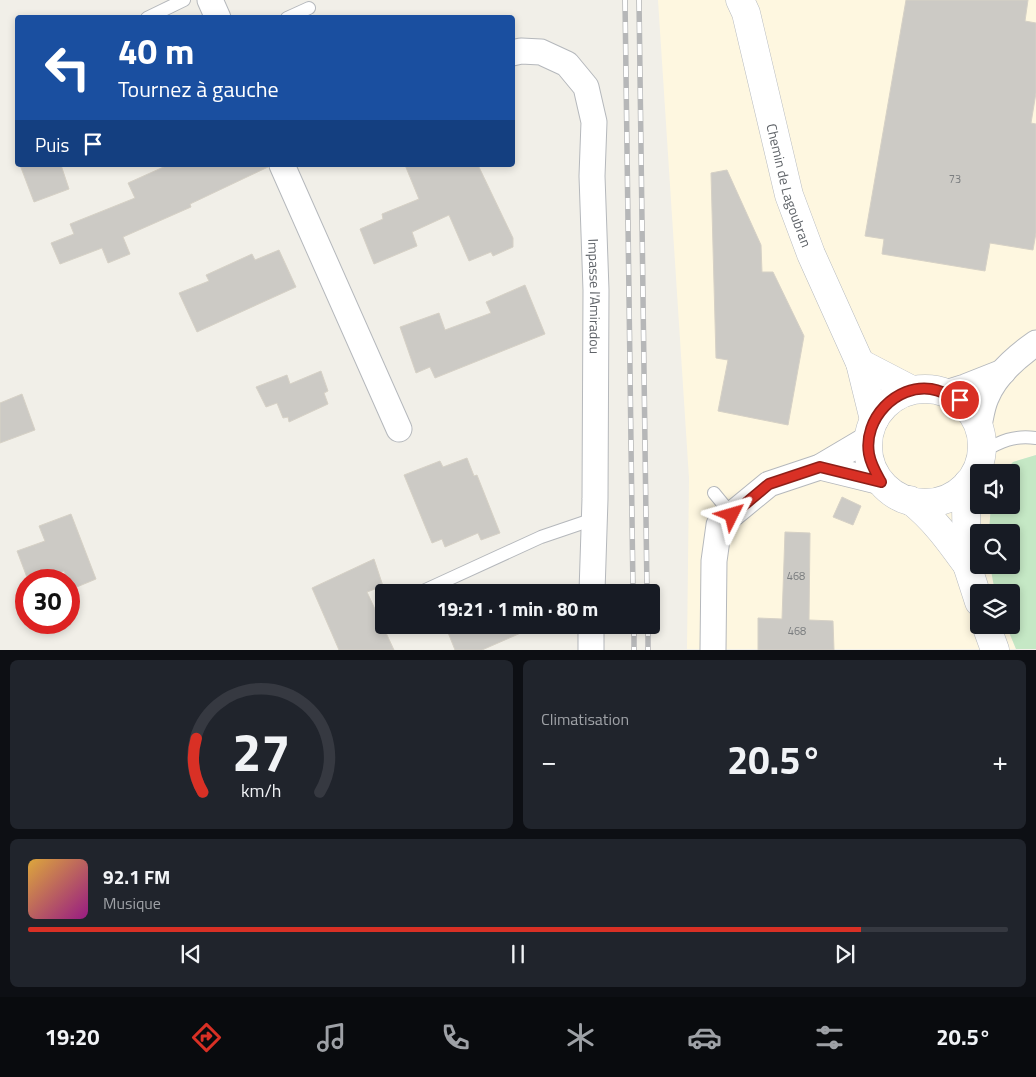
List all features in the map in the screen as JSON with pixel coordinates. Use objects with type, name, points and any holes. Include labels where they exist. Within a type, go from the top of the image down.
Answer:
[{"type":"main road","name":"Chemin de Lagoubran","points":[[740,0],[746,14],[789,195],[811,254],[860,363],[871,429]]},
{"type":"main road","points":[[860,363],[912,390]]},
{"type":"main road","points":[[929,389],[946,392],[960,400],[971,411],[979,425],[982,438],[982,452],[979,463],[968,483],[956,493],[941,500],[926,502],[910,500],[894,494],[881,482],[873,469],[869,453],[871,429],[884,406],[897,396],[912,390],[929,389]]},
{"type":"main road","points":[[968,483],[966,505],[967,565],[973,584]]},
{"type":"main road","points":[[910,500],[940,528],[967,565]]},
{"type":"main road","points":[[989,634],[995,650]]},
{"type":"street","points":[[210,0],[217,15]]},
{"type":"street","name":"Impasse l'Amiradou","points":[[515,52],[541,52],[567,64],[586,87],[594,122],[592,176],[596,290],[592,584]]},
{"type":"street","points":[[283,167],[399,429]]},
{"type":"street","points":[[979,425],[986,398],[1002,372],[1018,356],[1036,343]]},
{"type":"street","points":[[946,392],[965,387],[1002,372]]},
{"type":"street","points":[[714,650],[714,561],[719,525],[769,484],[820,467],[871,429]]},
{"type":"street","points":[[820,467],[881,482]]},
{"type":"street","points":[[591,634],[591,650]]},
{"type":"lane","points":[[153,15],[184,0]]},
{"type":"lane","points":[[293,15],[308,8]]},
{"type":"lane","points":[[982,452],[1001,441],[1024,436],[1036,438]]},
{"type":"lane","points":[[714,493],[732,515]]},
{"type":"lane","points":[[438,584],[541,537],[594,519]]},
{"type":"shaded area","points":[[658,0],[1036,0],[1036,455],[1011,464],[970,464],[970,514],[990,514],[990,524],[970,524],[970,574],[992,574],[994,584],[970,584],[970,634],[1010,634],[1016,649],[687,649],[689,478]]},
{"type":"green space","points":[[1036,455],[1036,649],[1016,649],[1010,634],[1020,634],[1020,584],[994,584],[992,574],[1020,574],[1020,524],[990,524],[990,514],[1020,514],[1020,464],[1011,464]]},
{"type":"building","points":[[906,0],[1028,0],[1025,21],[1036,23],[1036,93],[1031,123],[1036,124],[1036,233],[1033,250],[990,243],[985,271],[882,254],[884,239],[865,236]]},
{"type":"building","points":[[21,167],[62,167],[69,189],[34,202]]},
{"type":"building","points":[[164,167],[268,167],[190,204],[191,207],[123,237],[130,254],[108,263],[102,248],[60,264],[51,243],[74,234],[70,224],[135,198],[128,183]]},
{"type":"building","points":[[406,167],[479,167],[513,238],[513,247],[493,256],[491,252],[469,261],[449,215],[412,232],[417,246],[374,264],[360,229],[383,219],[382,214],[419,199]]},
{"type":"building","points":[[727,170],[761,245],[762,272],[773,272],[804,336],[788,425],[718,411],[728,360],[716,358],[711,173]]},
{"type":"building","points":[[279,250],[296,287],[197,332],[179,293],[209,281],[206,275],[252,254],[255,260]]},
{"type":"building","points":[[525,285],[545,334],[435,378],[430,367],[416,373],[400,327],[439,313],[445,330],[491,313],[486,302]]},
{"type":"building","points":[[321,371],[328,391],[324,393],[328,404],[289,422],[288,417],[283,418],[277,403],[266,407],[256,387],[287,375],[290,384]]},
{"type":"building","points":[[22,394],[35,430],[0,443],[0,403]]},
{"type":"building","points":[[467,458],[474,476],[477,475],[500,533],[481,540],[478,533],[445,547],[442,539],[432,543],[404,475],[440,461],[443,467]]},
{"type":"building","points":[[842,497],[861,506],[853,525],[833,517]]},
{"type":"building","points":[[71,514],[96,579],[80,586],[80,569],[24,569],[17,551],[45,541],[39,526]]},
{"type":"building","points":[[785,532],[810,533],[809,620],[833,621],[834,650],[758,650],[758,618],[782,619]]},
{"type":"building","points":[[374,559],[382,584],[375,584],[375,589],[367,592],[375,609],[375,634],[387,634],[394,650],[339,650],[312,588]]},
{"type":"building","points":[[449,634],[518,634],[482,650],[455,650]]},
{"type":"railway","points":[[625,0],[633,584]]},
{"type":"railway","points":[[639,0],[647,584]]},
{"type":"railway","points":[[634,634],[634,650]]},
{"type":"railway","points":[[648,634],[648,650]]},
{"type":"route","points":[[732,515],[769,484],[820,467],[881,482],[873,469],[869,453],[869,438],[874,420],[884,406],[897,396],[912,390],[929,389],[946,392],[960,400]]}]
